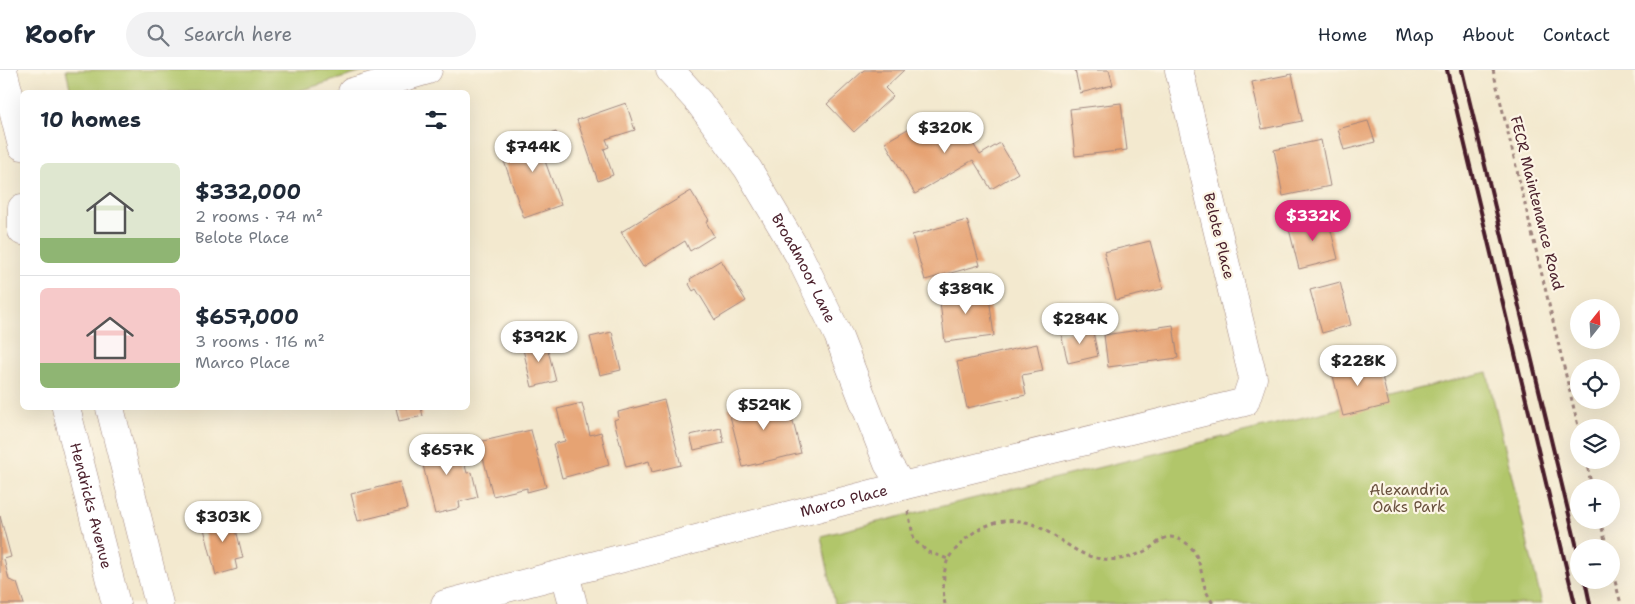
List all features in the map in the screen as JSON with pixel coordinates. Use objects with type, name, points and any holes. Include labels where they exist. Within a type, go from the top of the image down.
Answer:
[{"type":"street","points":[[3,70],[20,138]]},
{"type":"street","points":[[359,90],[428,70]]},
{"type":"street","name":"Broadmoor Lane","points":[[670,70],[699,102],[748,169],[800,255],[838,335],[888,464],[902,486]]},
{"type":"street","name":"Belote Place","points":[[1179,70],[1253,378],[1245,402]]},
{"type":"street","name":"Marco Place","points":[[446,604],[902,486],[1245,402]]},
{"type":"street","name":"Hendricks Avenue","points":[[67,410],[116,604]]},
{"type":"street","points":[[110,410],[159,604]]},
{"type":"street","points":[[565,574],[573,604]]},
{"type":"path","name":"FECR Maintenance Road","points":[[1493,70],[1576,419]]},
{"type":"path","points":[[902,486],[914,540],[928,552],[948,559]]},
{"type":"path","points":[[945,604],[942,591],[948,559],[962,542],[979,528],[999,522],[1018,521],[1038,526],[1082,554],[1102,559],[1126,559],[1145,552],[1160,540],[1168,537],[1180,540],[1191,546],[1199,562],[1207,593],[1213,604]]},
{"type":"path","points":[[1617,589],[1621,604]]},
{"type":"green space","points":[[66,70],[369,70],[302,90],[71,90]]},
{"type":"green space","name":"Alexandria Oaks Park","points":[[1487,372],[1542,604],[835,604],[821,536]]},
{"type":"building","points":[[864,70],[904,70],[885,88],[893,96],[854,132],[827,104]]},
{"type":"building","points":[[1075,70],[1109,70],[1113,85],[1080,93]]},
{"type":"building","points":[[1292,74],[1302,121],[1262,129],[1252,82]]},
{"type":"building","points":[[626,103],[635,130],[606,139],[609,147],[604,149],[613,175],[598,181],[577,120]]},
{"type":"building","points":[[1121,103],[1127,150],[1075,156],[1070,109]]},
{"type":"building","points":[[936,113],[943,126],[957,117],[980,155],[1000,143],[1018,173],[991,189],[973,160],[915,194],[885,142]]},
{"type":"building","points":[[1368,121],[1375,142],[1344,150],[1338,129]]},
{"type":"building","points":[[556,132],[563,154],[545,161],[561,205],[524,218],[499,147],[527,138],[529,141]]},
{"type":"building","points":[[1321,140],[1330,186],[1283,196],[1274,150]]},
{"type":"building","points":[[691,191],[709,220],[706,222],[714,236],[690,251],[685,241],[643,267],[621,232]]},
{"type":"building","points":[[1327,215],[1338,259],[1299,269],[1288,225]]},
{"type":"building","points":[[967,220],[980,265],[925,280],[912,235]]},
{"type":"building","points":[[1150,241],[1163,289],[1116,300],[1104,252]]},
{"type":"building","points":[[721,260],[746,301],[715,320],[696,289],[693,291],[689,284],[691,282],[690,279]]},
{"type":"building","points":[[1340,282],[1351,325],[1322,333],[1310,290]]},
{"type":"building","points":[[988,289],[994,336],[945,342],[939,295]]},
{"type":"building","points":[[1173,325],[1178,358],[1108,367],[1104,335]]},
{"type":"building","points":[[1092,327],[1098,356],[1068,363],[1061,334]]},
{"type":"building","points":[[612,332],[621,370],[600,375],[590,337]]},
{"type":"building","points":[[545,339],[556,381],[532,387],[522,345]]},
{"type":"building","points":[[1037,344],[1043,371],[1022,375],[1026,395],[967,408],[957,362]]},
{"type":"building","points":[[1363,356],[1368,376],[1381,372],[1389,405],[1343,416],[1330,364]]},
{"type":"building","points":[[786,394],[801,453],[743,467],[728,408]]},
{"type":"building","points":[[664,400],[681,465],[652,472],[649,461],[626,467],[614,420],[619,418],[618,412]]},
{"type":"building","points":[[582,403],[590,435],[601,432],[609,465],[562,478],[553,444],[565,441],[557,409]]},
{"type":"building","points":[[396,410],[422,410],[423,416],[399,421]]},
{"type":"building","points":[[721,428],[724,443],[694,450],[690,435]]},
{"type":"building","points":[[531,430],[546,487],[527,492],[527,488],[493,496],[479,442]]},
{"type":"building","points":[[458,439],[467,473],[472,472],[478,497],[459,502],[460,508],[435,514],[419,449]]},
{"type":"building","points":[[400,482],[407,509],[358,521],[351,494]]},
{"type":"building","points":[[232,513],[243,558],[235,560],[237,569],[216,575],[202,521]]},
{"type":"building","points":[[0,516],[11,557],[4,559],[9,580],[17,583],[24,604],[0,604]]},
{"type":"railway","points":[[1447,70],[1575,604]]},
{"type":"railway","points":[[1462,70],[1575,539]]},
{"type":"railway","points":[[1587,589],[1590,604]]}]
